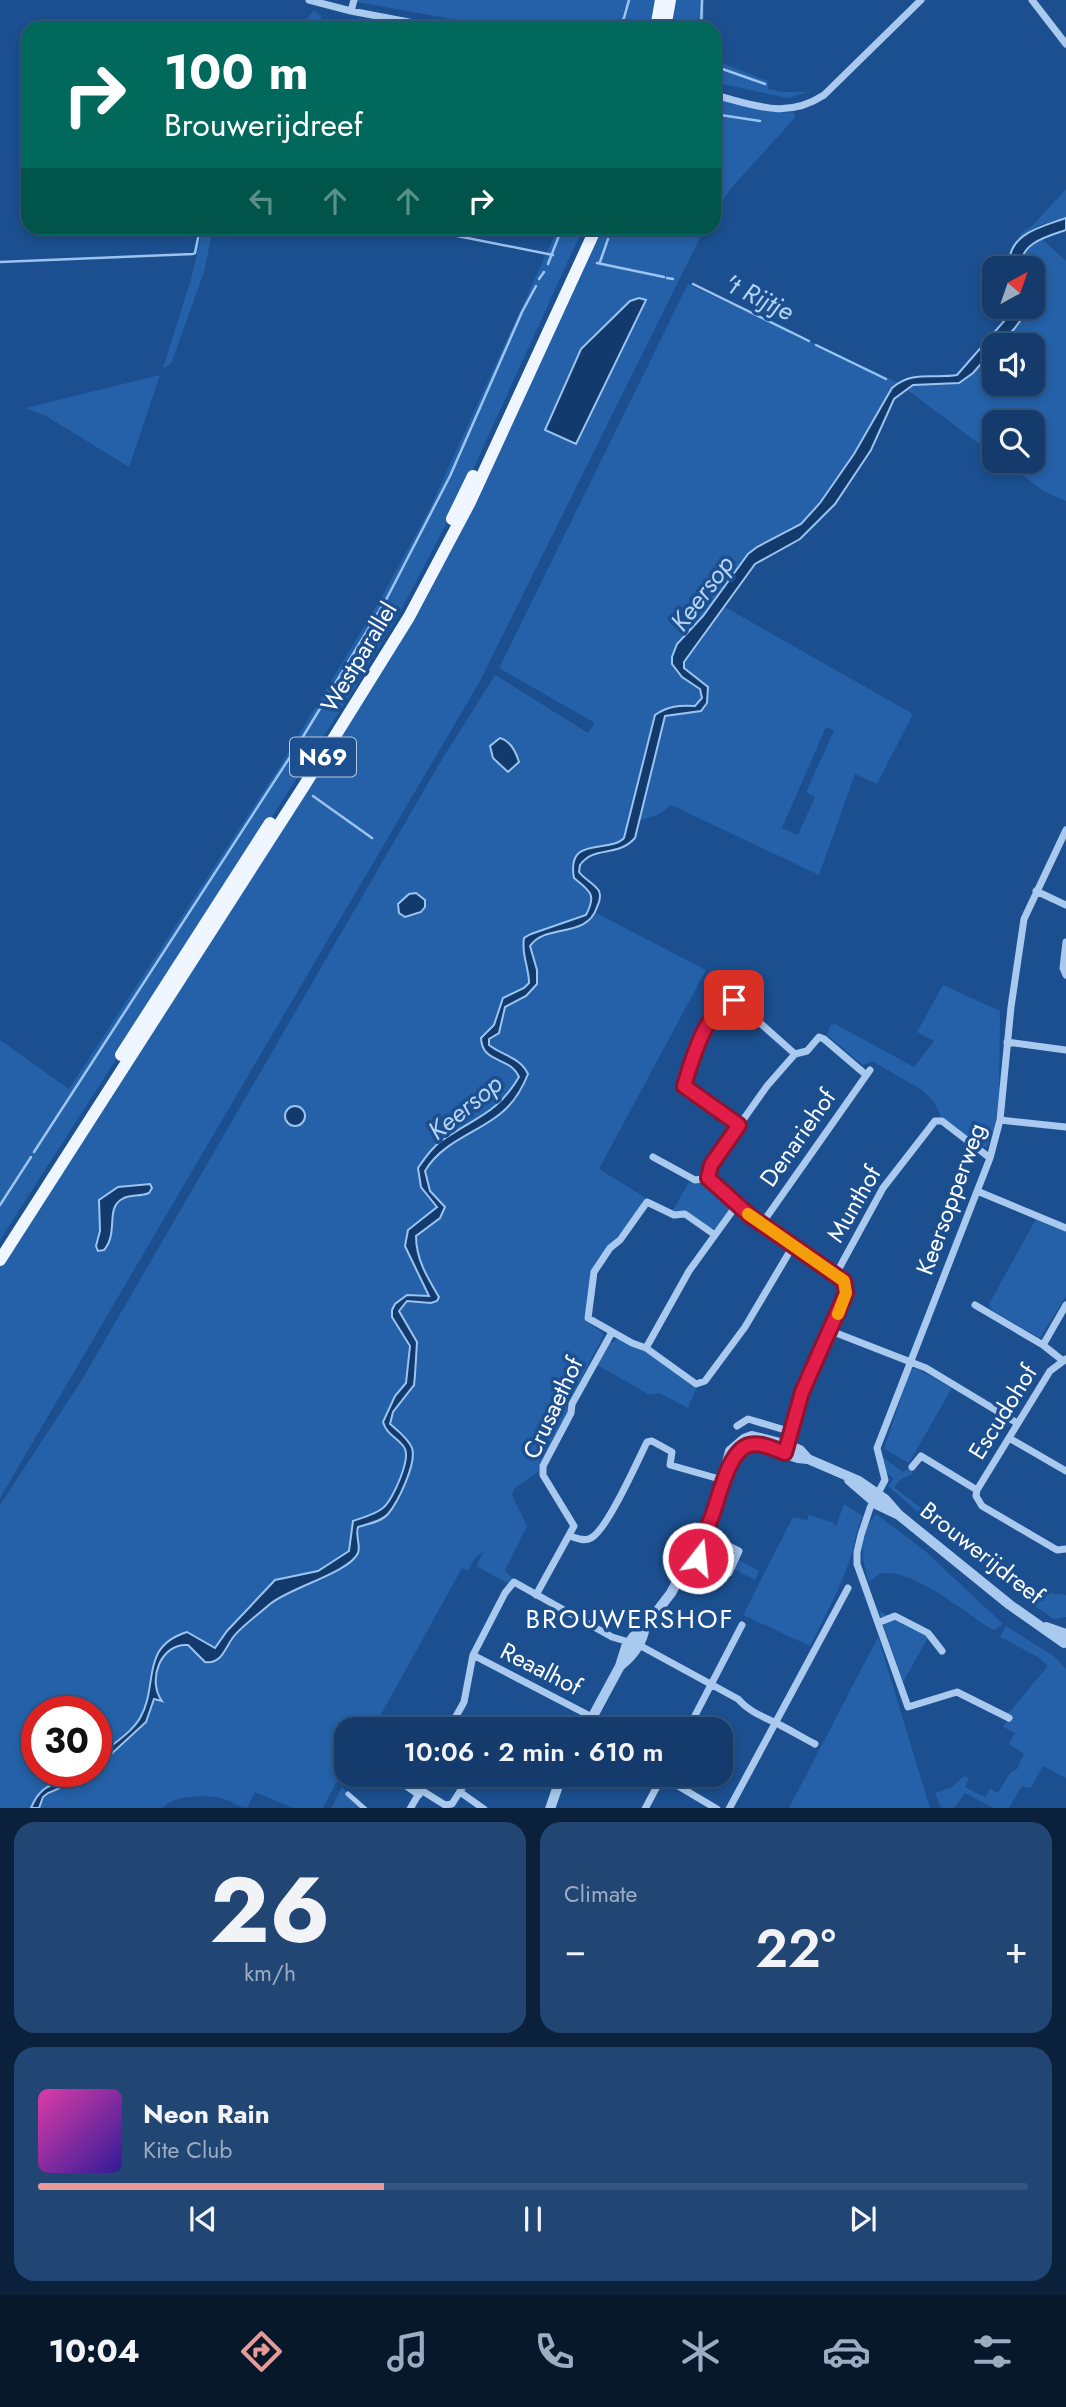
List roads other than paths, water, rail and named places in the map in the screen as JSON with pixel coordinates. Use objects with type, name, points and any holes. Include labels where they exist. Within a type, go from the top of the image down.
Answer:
[{"type":"main road","points":[[657,21],[661,0]]},
{"type":"main road","points":[[666,21],[670,0]]},
{"type":"main road","name":"Westparallel","points":[[0,1244],[298,782],[403,613],[489,443],[584,235]]},
{"type":"main road","name":"Westparallel","points":[[0,1260],[312,774],[409,617],[470,502],[593,235]]},
{"type":"street","points":[[309,0],[403,21]]},
{"type":"street","points":[[351,11],[354,0]]},
{"type":"street","points":[[721,97],[778,109],[798,108],[824,95],[921,0]]},
{"type":"street","points":[[1032,0],[1066,44]]},
{"type":"street","name":"Keersopperweg","points":[[1009,1718],[957,1692],[908,1707],[858,1564],[857,1552],[875,1497],[885,1480],[877,1448],[990,1158],[1000,1120],[1007,1042],[1024,919],[1066,830]]},
{"type":"street","points":[[1036,891],[1066,905]]},
{"type":"street","points":[[1066,942],[1063,968],[1066,975]]},
{"type":"street","points":[[708,1178],[711,1165],[739,1125],[767,1086],[795,1054],[734,1000],[728,1002],[704,1028],[684,1086],[739,1125]]},
{"type":"street","name":"Denariehof","points":[[761,1225],[868,1072],[824,1038],[819,1037],[807,1051],[795,1054]]},
{"type":"street","points":[[1007,1042],[1066,1050]]},
{"type":"street","points":[[937,1110],[935,1121],[942,1121],[990,1158]]},
{"type":"street","points":[[1000,1120],[1066,1127]]},
{"type":"street","name":"Munthof","points":[[787,1449],[802,1392],[831,1332],[846,1293],[844,1281],[836,1275],[889,1179],[935,1121]]},
{"type":"street","points":[[653,1157],[695,1180],[708,1178]]},
{"type":"street","points":[[708,1178],[736,1206],[761,1225],[836,1275]]},
{"type":"street","points":[[977,1191],[1066,1228]]},
{"type":"street","points":[[715,1235],[685,1214],[674,1215],[647,1202],[594,1272],[588,1318],[646,1348],[696,1384],[705,1381],[745,1326],[793,1246]]},
{"type":"street","points":[[646,1348],[689,1272],[736,1206]]},
{"type":"street","points":[[975,1305],[1064,1360]]},
{"type":"street","points":[[1043,1345],[1066,1305]]},
{"type":"street","name":"Crusaethof","points":[[569,1536],[574,1526],[543,1475],[543,1466],[571,1413],[572,1404],[612,1332]]},
{"type":"street","points":[[831,1332],[926,1368],[1017,1423]]},
{"type":"street","name":"Escudohof","points":[[977,1490],[1050,1371],[1064,1360]]},
{"type":"street","points":[[737,1426],[748,1419],[792,1432]]},
{"type":"street","points":[[1009,1438],[1066,1471]]},
{"type":"street","points":[[536,1595],[569,1536],[583,1540],[592,1538],[604,1525],[647,1443],[652,1441],[672,1452],[670,1465],[723,1480]]},
{"type":"street","name":"Brouwerijdreef","points":[[592,1717],[620,1666],[632,1656],[634,1644],[671,1593],[693,1555],[712,1516],[723,1480],[739,1451],[748,1446],[787,1449],[798,1458],[808,1459],[846,1477],[875,1497],[889,1512],[899,1515],[1010,1605],[1065,1639]]},
{"type":"street","points":[[912,1467],[921,1456],[977,1490],[976,1496],[982,1506],[1057,1550],[1066,1549]]},
{"type":"street","points":[[693,1555],[729,1573],[739,1551],[704,1533]]},
{"type":"street","points":[[456,1717],[464,1702],[473,1655],[505,1593],[514,1582],[611,1637],[634,1644],[738,1699],[756,1714],[815,1744]]},
{"type":"street","points":[[729,1808],[848,1588]]},
{"type":"street","points":[[880,1622],[895,1616],[928,1633],[942,1651]]},
{"type":"street","points":[[694,1717],[742,1625]]},
{"type":"street","points":[[1065,1639],[1066,1655]]},
{"type":"street","name":"Reaalhof","points":[[473,1655],[592,1717]]},
{"type":"street","points":[[408,1787],[419,1795]]},
{"type":"street","points":[[410,1808],[421,1790],[450,1806],[463,1787]]},
{"type":"street","points":[[550,1808],[557,1787]]},
{"type":"street","points":[[645,1808],[655,1787]]},
{"type":"street","points":[[681,1787],[716,1808]]},
{"type":"street","points":[[460,1792],[484,1808]]},
{"type":"street","points":[[348,1794],[365,1808]]},
{"type":"waterway","points":[[622,21],[629,0]]},
{"type":"waterway","points":[[701,21],[702,0]]},
{"type":"waterway","points":[[721,68],[765,84]]},
{"type":"waterway","points":[[721,115],[760,121]]},
{"type":"waterway","name":"'t Rijtje","points":[[452,235],[553,255]]},
{"type":"waterway","points":[[548,264],[559,235]]},
{"type":"waterway","name":"'t Rijtje","points":[[0,262],[193,254],[198,238]]},
{"type":"waterway","points":[[600,262],[608,239]]},
{"type":"waterway","name":"'t Rijtje","points":[[597,263],[664,277]]},
{"type":"waterway","points":[[539,279],[544,272]]},
{"type":"waterway","name":"'t Rijtje","points":[[667,278],[673,279]]},
{"type":"waterway","name":"'t Rijtje","points":[[693,284],[809,341]]},
{"type":"waterway","points":[[34,1152],[301,740],[387,598],[450,476],[536,286]]},
{"type":"waterway","name":"'t Rijtje","points":[[816,345],[886,379]]},
{"type":"waterway","points":[[313,796],[372,838]]},
{"type":"waterway","points":[[0,1205],[31,1157]]},
{"type":"district","name":"BROUWERSHOF","points":[[630,1619]]},
{"type":"water label","name":"Keersop","points":[[702,593]]},
{"type":"water label","name":"Keersop","points":[[465,1107]]}]
